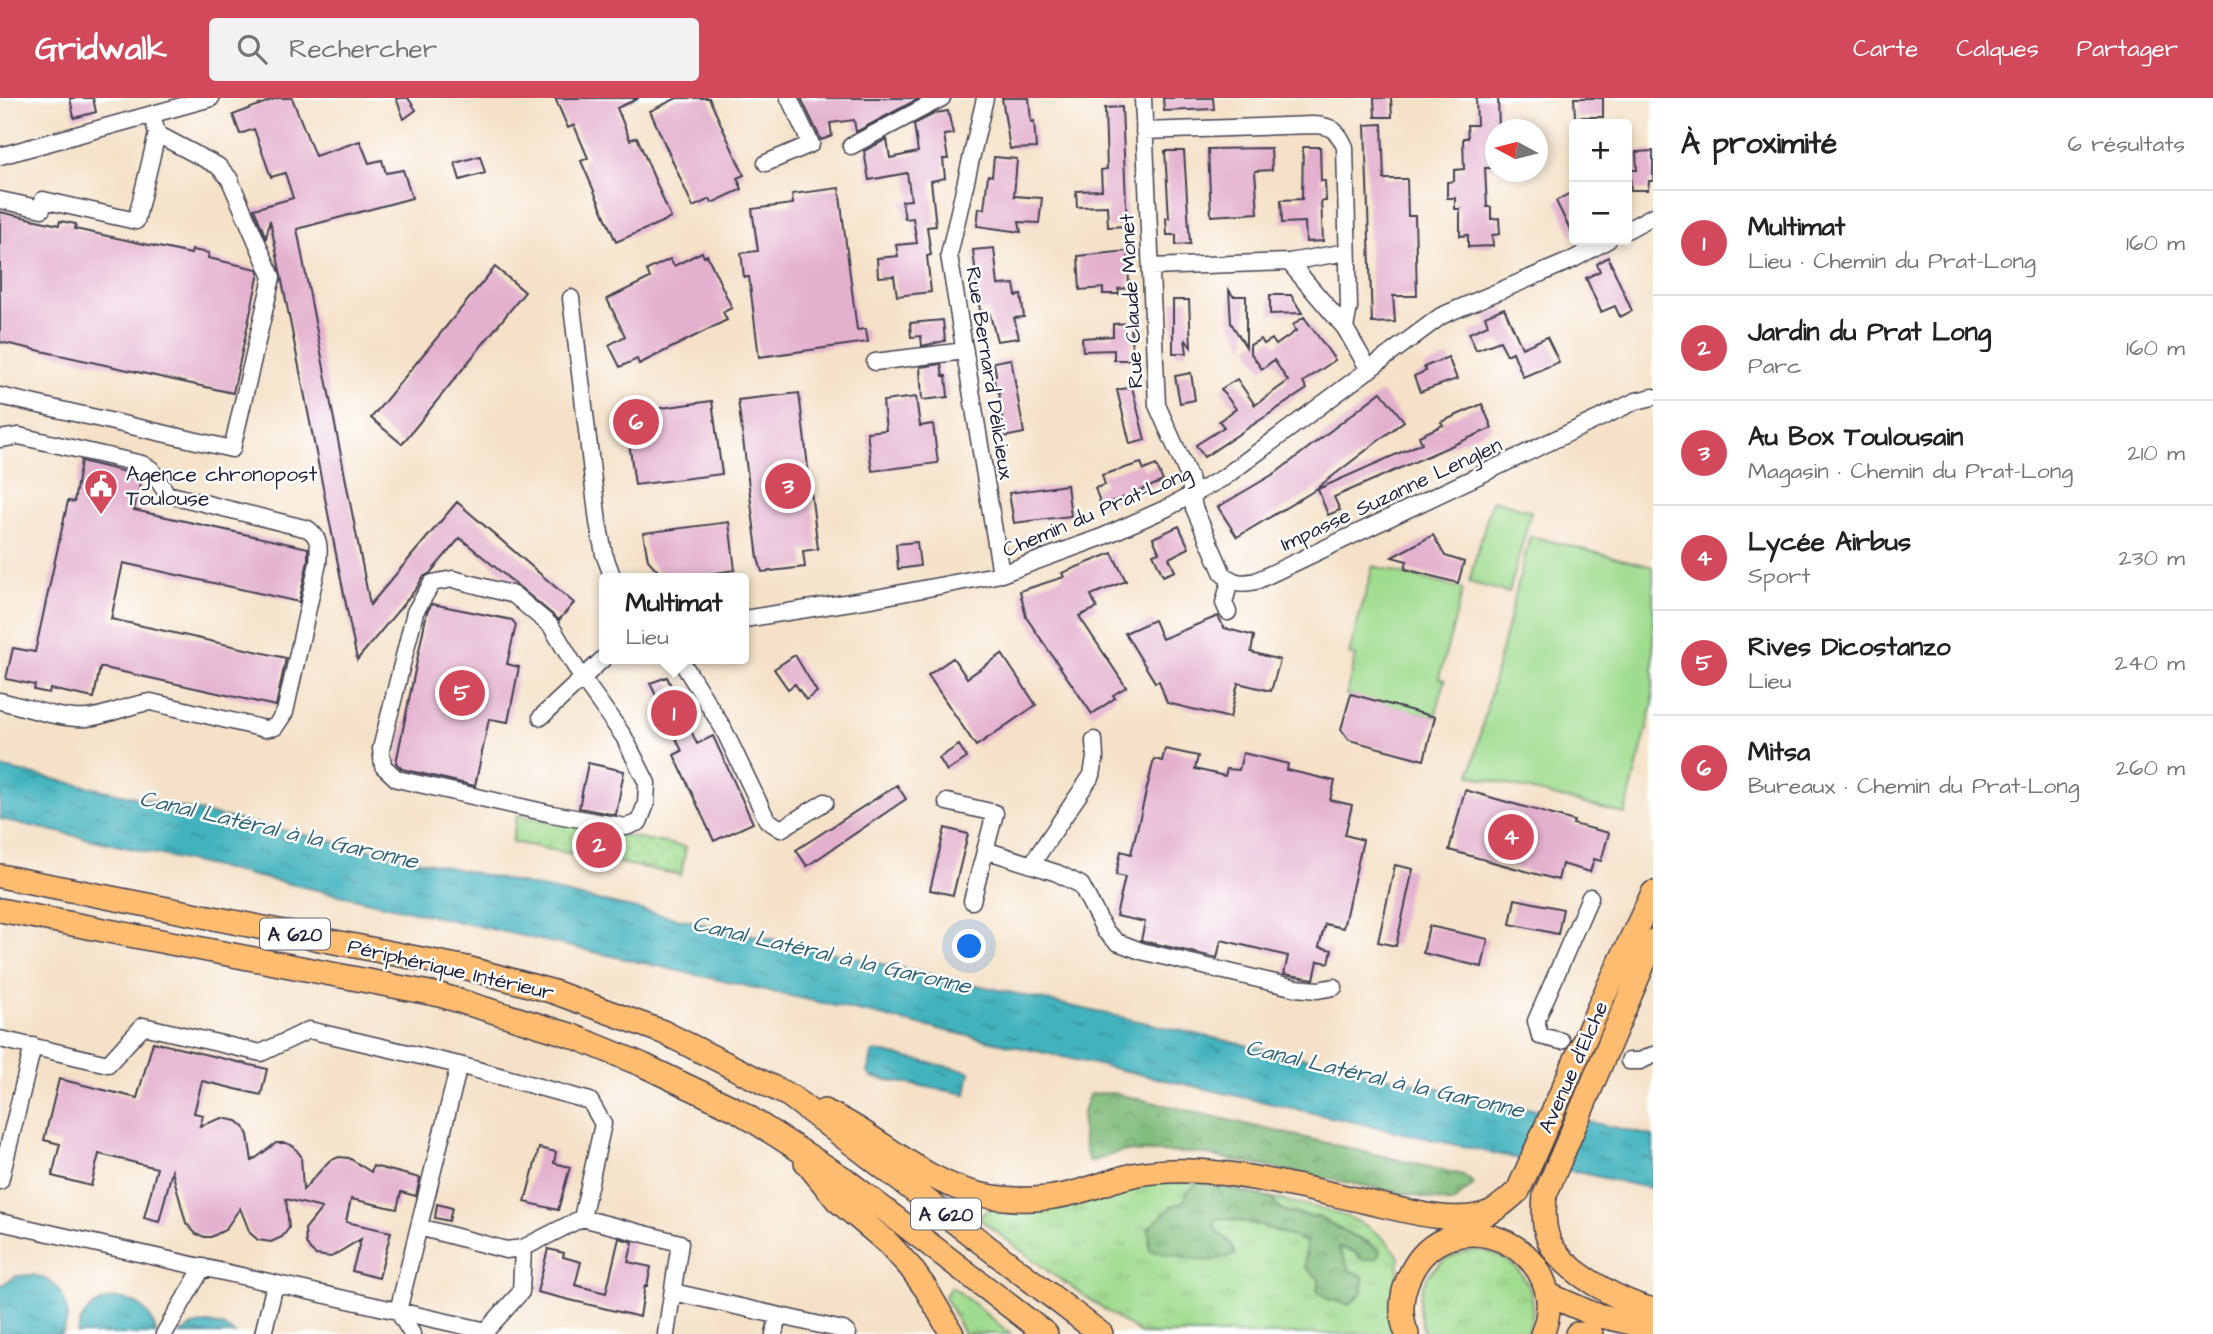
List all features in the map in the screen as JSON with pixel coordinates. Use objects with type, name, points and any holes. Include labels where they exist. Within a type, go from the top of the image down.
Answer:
[{"type":"highway","name":"Périphérique Intérieur","points":[[0,876],[428,960],[541,989],[663,1032],[790,1096],[1101,1334]]},
{"type":"highway","name":"Avenue d'Elche","points":[[1485,1234],[1504,1219],[1514,1205],[1602,1000],[1653,893]]},
{"type":"highway","name":"A 620","points":[[0,910],[400,987],[485,1007],[570,1035],[643,1065],[737,1110],[846,1180],[1046,1334]]},
{"type":"highway","name":"Avenue d'Elche","points":[[1524,1253],[1534,1209],[1545,1195],[1653,942]]},
{"type":"highway","points":[[790,1096],[851,1123],[933,1177],[962,1190],[1005,1198],[1044,1199],[1139,1174],[1192,1171],[1280,1183],[1437,1216],[1472,1217],[1491,1213],[1518,1191]]},
{"type":"highway","points":[[795,1147],[837,1200],[888,1242],[910,1267],[952,1334]]},
{"type":"highway","points":[[1545,1195],[1545,1228],[1548,1241],[1575,1273],[1653,1310]]},
{"type":"highway","points":[[1407,1334],[1401,1307],[1404,1286],[1413,1267],[1426,1251],[1444,1240],[1464,1234],[1499,1237],[1524,1253],[1542,1279],[1547,1294],[1548,1312],[1542,1334]]},
{"type":"highway","points":[[1547,1294],[1594,1314],[1653,1328]]},
{"type":"highway","points":[[1577,1334],[1591,1334]]},
{"type":"street","points":[[0,156],[211,98]]},
{"type":"street","points":[[766,163],[811,144],[789,98]]},
{"type":"street","points":[[851,146],[942,98]]},
{"type":"street","name":"Rue Bernard Délicieux","points":[[985,98],[949,255],[1001,574]]},
{"type":"street","name":"Rue Claude Monet","points":[[1143,98],[1157,405],[1189,477],[1192,496]]},
{"type":"street","points":[[0,200],[42,209],[43,200],[136,221],[157,134],[152,114]]},
{"type":"street","points":[[1144,131],[1327,125],[1340,134],[1345,147],[1349,307],[1345,328]]},
{"type":"street","points":[[0,396],[232,449],[272,277],[229,178],[218,166],[157,134]]},
{"type":"street","points":[[1632,227],[1653,216]]},
{"type":"street","name":"Chemin du Prat-Long","points":[[749,618],[888,596],[1001,574],[1102,537],[1192,496],[1223,478],[1441,316],[1572,260],[1599,245]]},
{"type":"street","points":[[1151,267],[1289,262],[1347,252]]},
{"type":"street","points":[[1289,262],[1345,328],[1369,370]]},
{"type":"street","points":[[571,298],[598,522],[604,554],[611,573]]},
{"type":"street","points":[[874,362],[965,351]]},
{"type":"street","name":"Impasse Suzanne Lenglen","points":[[1230,581],[1243,584],[1256,581],[1636,401],[1653,397]]},
{"type":"street","points":[[0,439],[19,436],[142,464],[160,479],[167,494],[308,529],[316,534],[319,544],[318,563],[285,712],[275,727],[265,729],[151,702],[88,718],[0,701]]},
{"type":"street","points":[[1192,496],[1194,508],[1223,574],[1230,581],[1224,603],[1228,612]]},
{"type":"street","points":[[453,579],[514,595],[551,626],[582,678],[625,737],[647,783],[646,804],[639,822],[626,827],[552,814],[397,779],[383,766],[381,749],[415,612],[432,583],[453,579]]},
{"type":"street","points":[[541,716],[599,663]]},
{"type":"street","points":[[683,664],[723,728],[767,820],[781,829],[825,802]]},
{"type":"street","points":[[1031,865],[1092,775],[1094,740]]},
{"type":"street","points":[[947,802],[995,813],[972,901]]},
{"type":"street","points":[[985,850],[1057,873],[1081,885],[1105,931],[1117,942],[1141,951],[1296,988],[1318,990],[1335,987]]},
{"type":"street","points":[[1561,1041],[1540,1036],[1536,1021],[1590,897]]},
{"type":"street","points":[[0,1039],[108,1064],[144,1026],[261,1053],[309,1030],[459,1065],[590,1101],[603,1124],[582,1218]]},
{"type":"street","points":[[0,1181],[33,1046]]},
{"type":"street","points":[[1629,1061],[1640,1061],[1653,1055]]},
{"type":"street","points":[[412,1334],[398,1311],[459,1065]]},
{"type":"street","points":[[419,1227],[506,1250],[523,1248],[582,1218],[680,1243],[666,1334]]},
{"type":"street","points":[[0,1222],[485,1333],[521,1292],[523,1248]]},
{"type":"street","points":[[164,1334],[202,1267]]},
{"type":"street","points":[[263,1334],[275,1284]]},
{"type":"street","points":[[673,1292],[842,1330],[848,1334]]},
{"type":"street","points":[[774,1334],[779,1316]]},
{"type":"green space","points":[[1492,500],[1531,511],[1509,593],[1469,582]]},
{"type":"green space","points":[[1530,536],[1653,567],[1653,704],[1625,814],[1470,775]]},
{"type":"green space","points":[[1373,566],[1463,589],[1439,678],[1445,680],[1435,717],[1346,695],[1356,656],[1349,654]]},
{"type":"green space","points":[[517,815],[686,847],[681,875],[512,842]]},
{"type":"green space","points":[[1113,1093],[1463,1175],[1474,1184],[1452,1203],[1197,1153],[1121,1151],[1089,1163],[1082,1128],[1086,1102],[1090,1094]]},
{"type":"green space","points":[[1198,1182],[1183,1202],[1171,1207],[1230,1243],[1215,1229],[1216,1217],[1262,1225],[1306,1242],[1305,1267],[1349,1270],[1337,1247],[1354,1251],[1369,1242],[1345,1234],[1318,1217],[1289,1213],[1278,1208],[1272,1198],[1342,1215],[1374,1231],[1399,1257],[1391,1303],[1394,1334],[1141,1334],[1048,1271],[981,1220],[982,1214],[995,1206],[1158,1183]]},
{"type":"green space","points":[[1198,1182],[1272,1198],[1278,1208],[1289,1213],[1318,1217],[1380,1250],[1377,1258],[1362,1260],[1353,1251],[1338,1247],[1349,1270],[1363,1276],[1362,1292],[1349,1305],[1328,1299],[1317,1291],[1319,1279],[1305,1267],[1306,1242],[1262,1226],[1239,1221],[1216,1218],[1215,1229],[1230,1243],[1235,1255],[1208,1261],[1150,1251],[1149,1228],[1171,1207],[1183,1202],[1187,1192]]},
{"type":"green space","points":[[1478,1250],[1506,1260],[1525,1279],[1532,1305],[1526,1334],[1425,1334],[1420,1318],[1420,1303],[1422,1289],[1428,1277],[1448,1259]]},
{"type":"green space","points":[[951,1286],[1011,1334],[964,1334],[945,1296]]},
{"type":"water","name":"Canal Latéral à la Garonne","points":[[0,767],[1653,1136],[1653,1189],[0,819]]},
{"type":"water","points":[[875,1051],[968,1071],[966,1094],[871,1077],[868,1072]]},
{"type":"water","points":[[32,1275],[51,1283],[63,1297],[67,1315],[62,1334],[0,1334],[0,1286],[17,1276]]},
{"type":"water","points":[[116,1298],[131,1301],[143,1308],[151,1319],[156,1334],[77,1334],[90,1309]]},
{"type":"water","points":[[207,1323],[222,1326],[235,1334],[180,1334],[192,1326]]},
{"type":"building","points":[[70,98],[93,98],[96,112],[74,118]]},
{"type":"building","points":[[277,98],[292,98],[315,156],[360,141],[369,163],[382,160],[386,173],[403,170],[412,198],[297,229],[370,605],[457,502],[574,603],[559,620],[460,538],[430,573],[423,577],[357,660],[270,220],[266,238],[254,209],[293,198],[285,173],[271,177],[254,129],[240,134],[233,115]]},
{"type":"building","points":[[396,98],[408,98],[416,110],[404,119]]},
{"type":"building","points":[[555,98],[639,98],[617,108],[630,140],[637,137],[671,218],[616,242],[581,161],[588,158],[574,125],[568,128]]},
{"type":"building","points":[[677,98],[709,98],[744,175],[737,178],[742,189],[712,203],[710,199],[693,207],[650,111]]},
{"type":"building","points":[[801,98],[920,98],[856,132],[854,120],[830,123],[832,136],[821,140]]},
{"type":"building","points":[[1002,98],[1029,98],[1036,148],[1010,149]]},
{"type":"building","points":[[1163,98],[1213,98],[1214,109],[1164,111]]},
{"type":"building","points":[[1374,98],[1391,98],[1392,117],[1375,117]]},
{"type":"building","points":[[1476,98],[1498,98],[1499,119],[1485,119],[1485,182],[1487,207],[1491,207],[1491,219],[1499,218],[1500,234],[1492,235],[1493,246],[1468,247],[1468,235],[1460,236],[1460,209],[1455,209],[1455,198],[1447,198],[1447,182],[1454,181],[1454,170],[1464,169],[1463,138],[1468,138],[1467,125],[1477,125]]},
{"type":"building","points":[[1574,98],[1603,98],[1603,117],[1575,117]]},
{"type":"building","points":[[1122,107],[1127,226],[1108,227],[1107,206],[1077,207],[1076,191],[1102,190],[1101,170],[1107,169],[1105,108]]},
{"type":"building","points":[[948,111],[953,134],[944,135],[948,159],[943,159],[945,178],[931,181],[936,226],[927,227],[931,255],[927,256],[931,292],[897,296],[894,276],[878,277],[877,258],[898,256],[896,245],[917,243],[913,218],[905,219],[902,201],[911,200],[907,173],[869,180],[864,151],[887,139],[890,158],[918,152],[914,124],[936,113]]},
{"type":"building","points":[[1382,124],[1384,179],[1407,179],[1408,216],[1415,216],[1417,296],[1393,296],[1395,322],[1372,323],[1365,125]]},
{"type":"building","points":[[1303,147],[1320,147],[1321,181],[1325,181],[1326,201],[1321,201],[1323,241],[1306,242],[1305,222],[1282,223],[1281,200],[1302,199]]},
{"type":"building","points":[[1271,148],[1272,170],[1255,171],[1258,213],[1211,216],[1208,149]]},
{"type":"building","points":[[1165,151],[1184,151],[1190,244],[1176,245],[1176,235],[1167,235],[1166,218],[1169,218]]},
{"type":"building","points":[[1653,151],[1653,181],[1649,181],[1648,190],[1632,190],[1632,170],[1637,170],[1636,152]]},
{"type":"building","points":[[480,156],[485,173],[460,180],[455,163]]},
{"type":"building","points":[[994,157],[1017,159],[1014,196],[1042,198],[1039,223],[1019,222],[1021,232],[977,226],[979,208],[984,209],[988,175],[992,176]]},
{"type":"building","points":[[839,188],[857,330],[866,329],[868,342],[759,357],[749,277],[744,277],[741,253],[758,251],[752,209],[793,204],[792,194]]},
{"type":"building","points":[[1569,194],[1569,228],[1556,201]]},
{"type":"building","points":[[0,212],[59,225],[60,221],[76,224],[75,229],[191,254],[192,250],[209,253],[208,258],[257,269],[259,273],[233,393],[0,342]]},
{"type":"building","points":[[994,248],[998,285],[1014,284],[1016,296],[1021,295],[1024,317],[1014,318],[1019,338],[997,341],[989,311],[980,311],[973,250]]},
{"type":"building","points":[[1128,251],[1129,288],[1118,289],[1119,294],[1103,294],[1103,288],[1080,290],[1078,256]]},
{"type":"building","points":[[702,252],[704,257],[707,255],[732,308],[723,312],[727,320],[639,364],[637,359],[620,367],[609,345],[625,336],[607,299],[650,278],[647,270],[670,259],[674,266]]},
{"type":"building","points":[[1608,257],[1632,311],[1620,317],[1615,306],[1601,312],[1586,278],[1600,271],[1597,264]]},
{"type":"building","points":[[495,267],[525,292],[402,444],[371,418]]},
{"type":"building","points":[[1229,290],[1233,296],[1246,296],[1246,347],[1231,323]]},
{"type":"building","points":[[1270,295],[1291,295],[1302,313],[1270,314]]},
{"type":"building","points":[[1173,300],[1189,300],[1191,347],[1185,339],[1187,353],[1173,353]]},
{"type":"building","points":[[1504,308],[1522,348],[1547,337],[1559,362],[1523,377],[1513,352],[1507,355],[1500,341],[1476,350],[1469,333],[1488,325],[1485,316]]},
{"type":"building","points":[[1304,317],[1335,360],[1303,382],[1307,389],[1204,457],[1196,445],[1224,427],[1219,421],[1236,409],[1221,389],[1237,379],[1255,405],[1288,381],[1274,360],[1262,369],[1250,352],[1250,345],[1261,339],[1264,344],[1272,339],[1276,345],[1296,331],[1293,325]]},
{"type":"building","points":[[943,320],[945,341],[922,346],[921,336],[911,337],[910,323]]},
{"type":"building","points":[[1131,323],[1132,360],[1114,360],[1114,350],[1083,351],[1082,338],[1113,336],[1113,324]]},
{"type":"building","points":[[1448,357],[1457,379],[1420,392],[1414,376],[1426,371],[1424,367]]},
{"type":"building","points":[[1011,359],[1024,433],[1004,437],[999,391],[996,391],[993,375],[996,375],[994,362]]},
{"type":"building","points":[[941,364],[943,376],[946,376],[948,397],[922,400],[920,367]]},
{"type":"building","points":[[1191,373],[1195,400],[1180,403],[1175,376]]},
{"type":"building","points":[[1132,387],[1145,440],[1130,444],[1117,390]]},
{"type":"building","points":[[1381,392],[1404,421],[1312,492],[1237,537],[1218,507],[1277,472]]},
{"type":"building","points":[[799,393],[818,549],[803,551],[805,567],[762,572],[738,400]]},
{"type":"building","points":[[916,397],[920,426],[933,424],[938,463],[872,471],[867,432],[886,430],[883,401]]},
{"type":"building","points":[[712,401],[722,474],[635,485],[625,413]]},
{"type":"building","points":[[1482,404],[1492,428],[1334,497],[1340,510],[1328,515],[1318,489],[1422,443],[1419,436],[1443,425],[1441,422]]},
{"type":"building","points":[[81,461],[142,476],[134,510],[308,548],[308,561],[299,602],[123,563],[111,619],[286,658],[276,706],[100,667],[94,698],[50,689],[49,693],[34,690],[35,685],[6,679],[13,648],[35,652],[68,501],[74,502]]},
{"type":"building","points":[[1141,463],[1144,470],[1156,465],[1163,481],[1101,505],[1095,488],[1105,485],[1102,475]]},
{"type":"building","points":[[1067,485],[1071,516],[1014,523],[1009,493]]},
{"type":"building","points":[[729,522],[735,570],[715,573],[660,573],[648,560],[643,533]]},
{"type":"building","points":[[1179,526],[1189,548],[1169,558],[1175,571],[1163,576],[1153,554],[1159,552],[1153,538]]},
{"type":"building","points":[[1433,535],[1445,556],[1464,562],[1458,583],[1405,569],[1407,561],[1392,557]]},
{"type":"building","points":[[917,542],[920,566],[898,569],[896,544]]},
{"type":"building","points":[[1112,553],[1126,581],[1091,595],[1097,608],[1079,616],[1126,687],[1092,714],[1026,617],[1020,591],[1064,577],[1062,573]]},
{"type":"building","points":[[432,604],[512,620],[516,625],[507,664],[519,667],[508,722],[489,719],[475,786],[402,769],[396,763],[427,612]]},
{"type":"building","points":[[1218,616],[1224,628],[1254,636],[1251,652],[1280,660],[1271,691],[1238,683],[1230,718],[1167,703],[1159,681],[1155,682],[1125,633],[1154,620],[1162,639]]},
{"type":"building","points":[[1002,654],[1036,705],[976,746],[928,675],[953,658],[967,678]]},
{"type":"building","points":[[795,655],[817,692],[806,700],[795,684],[788,689],[774,669]]},
{"type":"building","points":[[667,677],[697,744],[713,736],[753,823],[714,841],[674,755],[682,751],[650,683]]},
{"type":"building","points":[[1351,694],[1435,717],[1424,760],[1349,740],[1341,729]]},
{"type":"building","points":[[959,745],[967,758],[947,771],[939,758]]},
{"type":"building","points":[[1165,749],[1198,756],[1195,769],[1225,776],[1227,769],[1239,770],[1243,753],[1288,764],[1287,770],[1335,781],[1330,800],[1352,805],[1345,835],[1363,840],[1343,928],[1325,924],[1319,947],[1332,950],[1329,963],[1318,961],[1314,979],[1284,974],[1288,956],[1221,940],[1217,958],[1144,941],[1141,940],[1145,922],[1116,916],[1125,877],[1116,875],[1121,851],[1131,854],[1154,759],[1162,761]]},
{"type":"building","points":[[588,763],[624,771],[616,815],[579,808]]},
{"type":"building","points":[[897,785],[906,799],[807,866],[796,850]]},
{"type":"building","points":[[1465,790],[1609,833],[1601,861],[1594,859],[1590,872],[1562,864],[1558,880],[1449,850]]},
{"type":"building","points":[[945,828],[968,834],[953,895],[930,890]]},
{"type":"building","points":[[1395,865],[1413,869],[1396,946],[1378,942]]},
{"type":"building","points":[[1515,899],[1563,909],[1558,934],[1510,924]]},
{"type":"building","points":[[1429,926],[1488,939],[1482,967],[1423,953]]},
{"type":"building","points":[[153,1042],[267,1069],[261,1095],[202,1081],[194,1113],[203,1115],[200,1126],[222,1118],[237,1121],[248,1135],[252,1161],[276,1143],[293,1146],[301,1156],[303,1190],[329,1161],[339,1157],[349,1158],[371,1172],[373,1166],[420,1178],[416,1196],[401,1192],[397,1209],[351,1199],[346,1222],[391,1232],[379,1278],[352,1271],[361,1239],[331,1257],[316,1255],[310,1250],[306,1243],[305,1229],[322,1208],[286,1199],[289,1228],[282,1237],[271,1242],[258,1240],[250,1233],[240,1208],[225,1230],[205,1237],[196,1234],[186,1223],[172,1171],[159,1222],[144,1218],[157,1168],[99,1154],[91,1186],[52,1176],[60,1144],[44,1140],[59,1079],[137,1098]]},
{"type":"building","points":[[539,1148],[556,1152],[554,1163],[570,1167],[558,1210],[525,1202]]},
{"type":"building","points":[[437,1204],[452,1208],[449,1221],[435,1218]]},
{"type":"building","points":[[619,1238],[633,1242],[628,1262],[651,1267],[640,1317],[537,1292],[548,1249],[564,1253],[563,1257],[581,1262],[575,1285],[606,1293]]},
{"type":"place","name":"Mitsa","points":[[636,422]]},
{"type":"place","name":"Au Box Toulousain","points":[[788,486]]},
{"type":"place","name":"Agence chronopost Toulouse","points":[[101,516]]},
{"type":"place","name":"Rives Dicostanzo","points":[[462,693]]},
{"type":"place","name":"Multimat","points":[[674,713]]},
{"type":"place","name":"Lycée Airbus","points":[[1511,837]]},
{"type":"place","name":"Jardin du Prat Long","points":[[599,845]]}]
